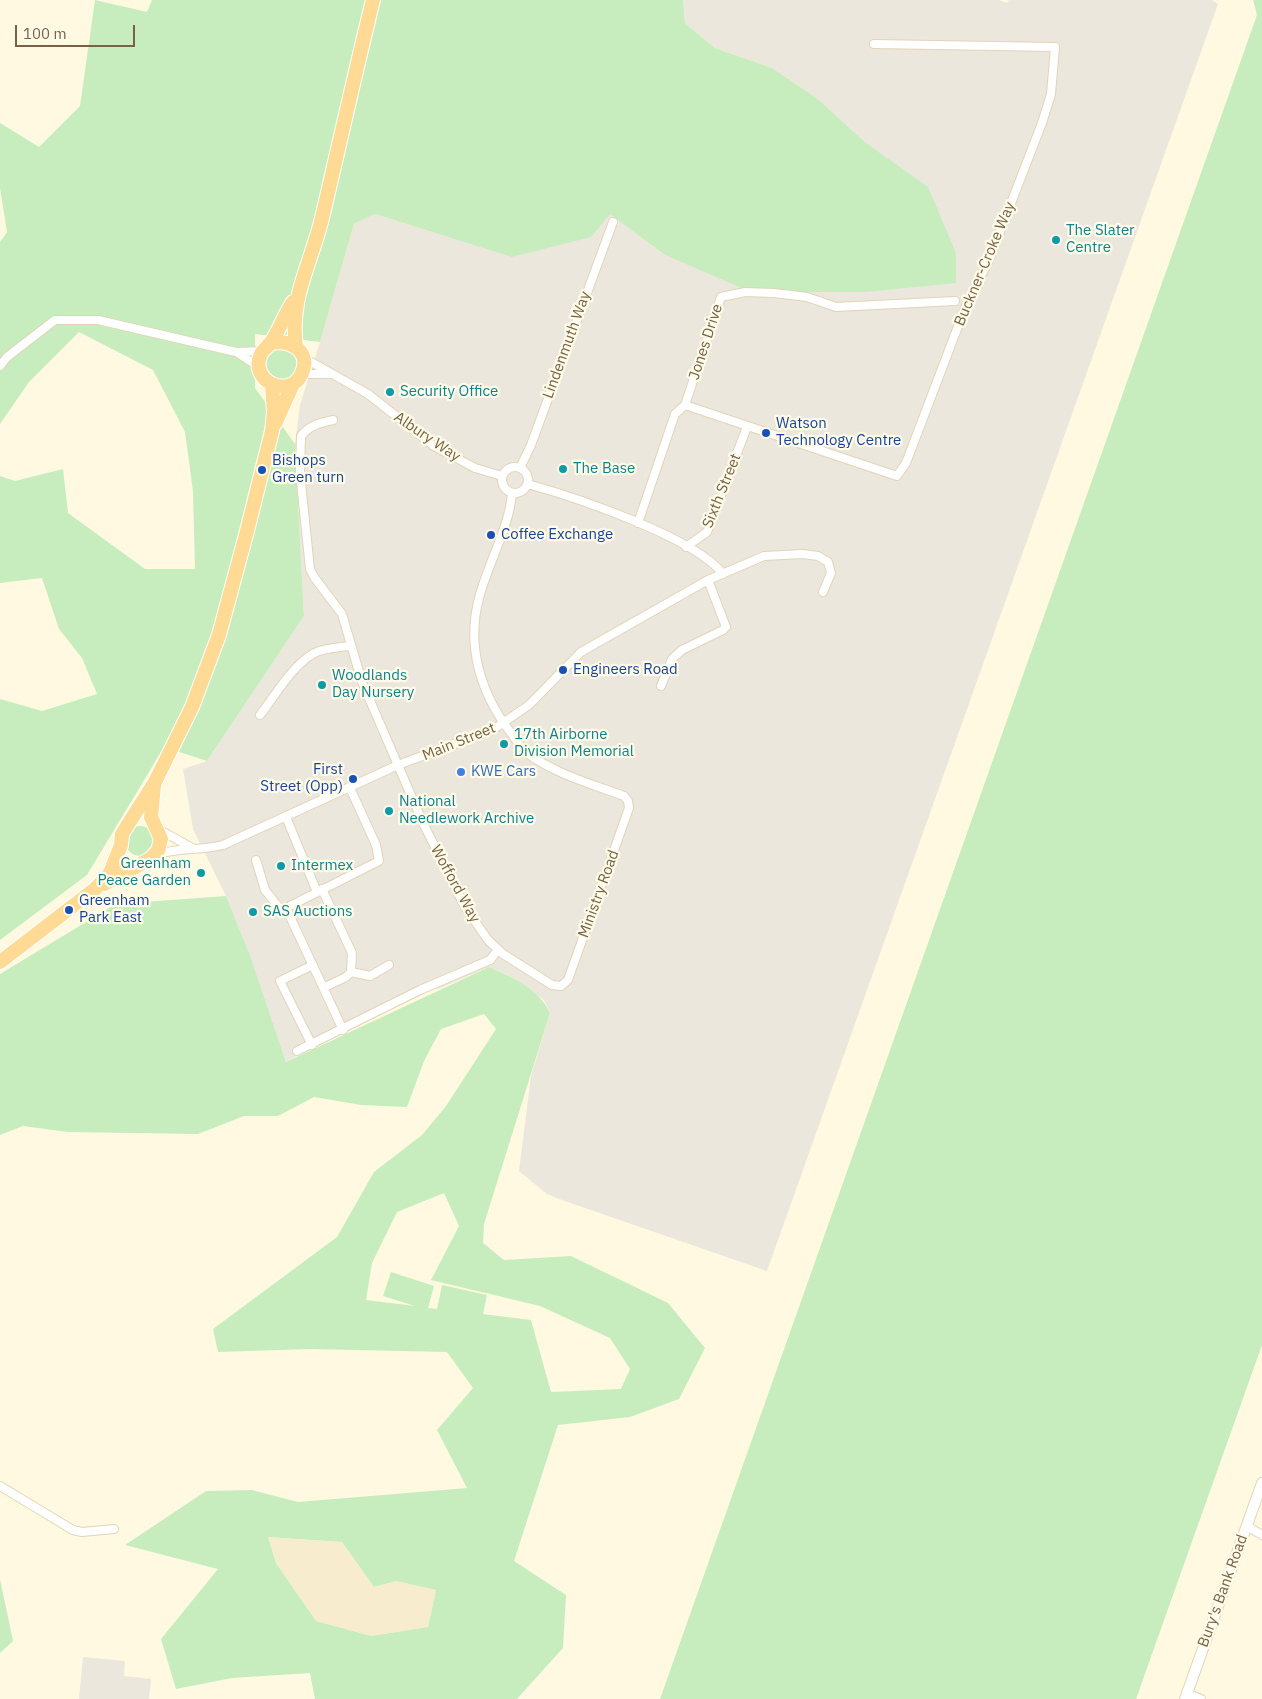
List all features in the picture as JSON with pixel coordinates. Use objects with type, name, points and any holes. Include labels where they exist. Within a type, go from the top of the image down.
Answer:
[{"type":"highway","points":[[272,431],[304,366],[293,323],[296,298],[321,220],[373,0]]},
{"type":"highway","points":[[296,298],[266,348],[259,367],[266,381],[272,385],[283,387],[297,379]]},
{"type":"highway","points":[[266,348],[282,342],[299,352]]},
{"type":"highway","points":[[96,889],[110,873],[125,829],[155,782],[192,707],[219,635],[272,431],[274,412],[272,385]]},
{"type":"highway","points":[[0,962],[96,889],[152,858],[161,845],[159,832],[155,826],[150,808],[155,782]]},
{"type":"highway","points":[[125,829],[135,821],[148,822],[155,826]]},
{"type":"highway","points":[[121,845],[129,857],[143,861],[152,858]]},
{"type":"street","name":"Buckner-Croke Way","points":[[747,427],[897,476],[906,463],[965,308],[989,260],[1042,124],[1051,94],[1055,47],[874,44]]},
{"type":"street","name":"Lindenmuth Way","points":[[520,468],[531,445],[613,222]]},
{"type":"street","name":"Jones Drive","points":[[638,523],[675,414],[685,405],[720,297],[745,292],[797,295],[836,307],[955,301]]},
{"type":"street","points":[[0,366],[7,357],[55,320],[98,320],[236,352],[259,367]]},
{"type":"street","points":[[236,352],[266,348]]},
{"type":"street","name":"Albury Way","points":[[299,352],[330,374],[368,394],[434,446],[475,468],[502,476]]},
{"type":"street","name":"Albury Way","points":[[297,379],[330,374]]},
{"type":"street","points":[[685,405],[747,427]]},
{"type":"street","name":"Wofford Way","points":[[333,420],[318,423],[308,428],[301,436],[300,473],[310,569],[342,614],[350,646],[373,711],[422,823],[456,891],[478,926],[498,950],[552,985],[561,986],[568,980]]},
{"type":"street","name":"Sixth Street","points":[[686,547],[707,532],[747,427]]},
{"type":"street","points":[[511,467],[520,468],[528,476],[528,484],[523,491],[512,493],[502,485],[502,476],[511,467]]},
{"type":"street","points":[[528,484],[581,501],[638,523],[712,562],[722,574]]},
{"type":"street","points":[[503,724],[491,704],[482,681],[475,656],[474,634],[480,595],[508,511],[512,493]]},
{"type":"street","name":"Main Street","points":[[152,858],[172,850],[195,850],[223,846],[398,766],[470,740],[503,724],[529,705],[581,652],[708,580],[764,556],[803,554],[818,556],[828,562],[831,573],[823,592]]},
{"type":"street","points":[[661,686],[672,659],[682,650],[726,627],[708,580]]},
{"type":"street","points":[[260,714],[300,664],[310,656],[318,651],[350,646]]},
{"type":"street","name":"Ministry Road","points":[[503,724],[525,752],[538,761],[624,796],[628,801],[629,808],[568,980]]},
{"type":"street","points":[[256,860],[265,890],[282,910],[379,861],[376,845],[350,788]]},
{"type":"street","points":[[286,817],[319,891],[352,953],[351,972],[346,977],[325,987]]},
{"type":"street","points":[[155,826],[168,836],[195,850]]},
{"type":"street","points":[[286,908],[325,987],[343,1030]]},
{"type":"street","points":[[297,1052],[420,990],[490,960],[498,950]]},
{"type":"street","points":[[312,1045],[280,981],[313,965]]},
{"type":"street","points":[[351,972],[370,976],[389,966]]},
{"type":"street","name":"Bury's Bank Road","points":[[1186,1696],[1262,1483]]},
{"type":"street","points":[[0,1486],[73,1530],[82,1532],[114,1529]]},
{"type":"street","points":[[1246,1526],[1262,1535]]},
{"type":"street","points":[[1186,1696],[1201,1699]]},
{"type":"shaded area","points":[[683,0],[999,0],[1007,3],[1009,0],[1212,0],[1218,4],[767,1271],[559,1199],[547,1194],[519,1171],[531,1076],[550,1013],[544,1000],[507,975],[489,967],[438,989],[420,990],[286,1062],[250,955],[226,896],[193,829],[183,769],[207,761],[304,616],[295,444],[300,405],[354,224],[375,214],[449,237],[610,213],[665,255],[956,282],[956,253],[866,143],[818,99],[772,68],[715,48],[685,23]]},
{"type":"shaded area","points":[[268,1537],[342,1542],[374,1587],[396,1581],[436,1590],[428,1627],[371,1636],[316,1621],[276,1563]]},
{"type":"shaded area","points":[[83,1657],[125,1661],[124,1676],[151,1679],[149,1699],[79,1699]]},
{"type":"green space","points":[[95,0],[147,12],[152,0],[683,0],[685,23],[715,48],[772,68],[818,99],[866,143],[928,187],[956,253],[956,283],[866,292],[751,292],[665,255],[610,214],[591,237],[512,257],[375,214],[354,224],[320,342],[255,334],[255,388],[295,444],[304,616],[207,761],[164,747],[87,875],[0,940],[0,699],[42,711],[97,694],[82,658],[59,629],[42,578],[0,583],[0,476],[15,481],[63,469],[68,513],[145,569],[195,569],[193,491],[185,432],[153,370],[79,332],[29,382],[0,424],[0,242],[7,232],[0,188],[0,123],[39,147],[80,106]]},
{"type":"green space","points":[[1253,0],[1262,0],[1262,1345],[1136,1699],[660,1699],[1257,15]]},
{"type":"green space","points":[[278,346],[298,355],[300,362],[294,377],[278,381],[266,372],[265,358]]},
{"type":"green space","points":[[140,826],[151,830],[155,841],[151,852],[140,856],[129,852],[125,841],[129,830]]},
{"type":"green space","points":[[226,896],[250,955],[286,1062],[489,967],[525,985],[539,997],[550,1013],[484,1224],[483,1243],[504,1260],[571,1256],[668,1303],[705,1348],[679,1399],[630,1417],[558,1425],[514,1561],[566,1595],[563,1648],[517,1699],[315,1699],[310,1673],[232,1678],[176,1689],[161,1639],[218,1569],[125,1545],[206,1491],[252,1490],[298,1502],[467,1488],[437,1430],[473,1388],[447,1352],[309,1349],[218,1352],[213,1329],[337,1237],[374,1172],[422,1135],[446,1106],[496,1029],[484,1014],[441,1029],[424,1061],[407,1107],[361,1105],[314,1097],[278,1116],[244,1116],[198,1134],[67,1132],[23,1126],[0,1135],[0,974],[116,904]],"holes":[[[444,1193],[459,1226],[431,1280],[540,1306],[610,1338],[630,1369],[621,1389],[551,1392],[531,1320],[483,1314],[487,1295],[442,1285],[437,1309],[428,1308],[434,1286],[391,1272],[383,1296],[415,1306],[366,1300],[372,1263],[397,1212]],[[268,1537],[342,1542],[374,1587],[396,1581],[436,1590],[428,1627],[371,1636],[316,1621],[276,1563]]]},
{"type":"green space","points":[[0,1579],[13,1641],[0,1653]]},
{"type":"place","name":"The Slater Centre","points":[[1056,240]]},
{"type":"place","name":"Security Office","points":[[390,392]]},
{"type":"place","name":"Watson Technology Centre","points":[[766,433]]},
{"type":"place","name":"The Base","points":[[563,469]]},
{"type":"place","name":"Bishops Green turn","points":[[262,470]]},
{"type":"place","name":"Coffee Exchange","points":[[491,535]]},
{"type":"place","name":"Engineers Road","points":[[563,670]]},
{"type":"place","name":"Woodlands Day Nursery","points":[[322,685]]},
{"type":"place","name":"17th Airborne Division Memorial","points":[[504,744]]},
{"type":"place","name":"KWE Cars","points":[[461,772]]},
{"type":"place","name":"First Street (Opp)","points":[[353,779]]},
{"type":"place","name":"National Needlework Archive","points":[[389,811]]},
{"type":"place","name":"Intermex","points":[[281,866]]},
{"type":"place","name":"Greenham Peace Garden","points":[[201,873]]},
{"type":"place","name":"Greenham Park East","points":[[69,910]]},
{"type":"place","name":"SAS Auctions","points":[[253,912]]}]
